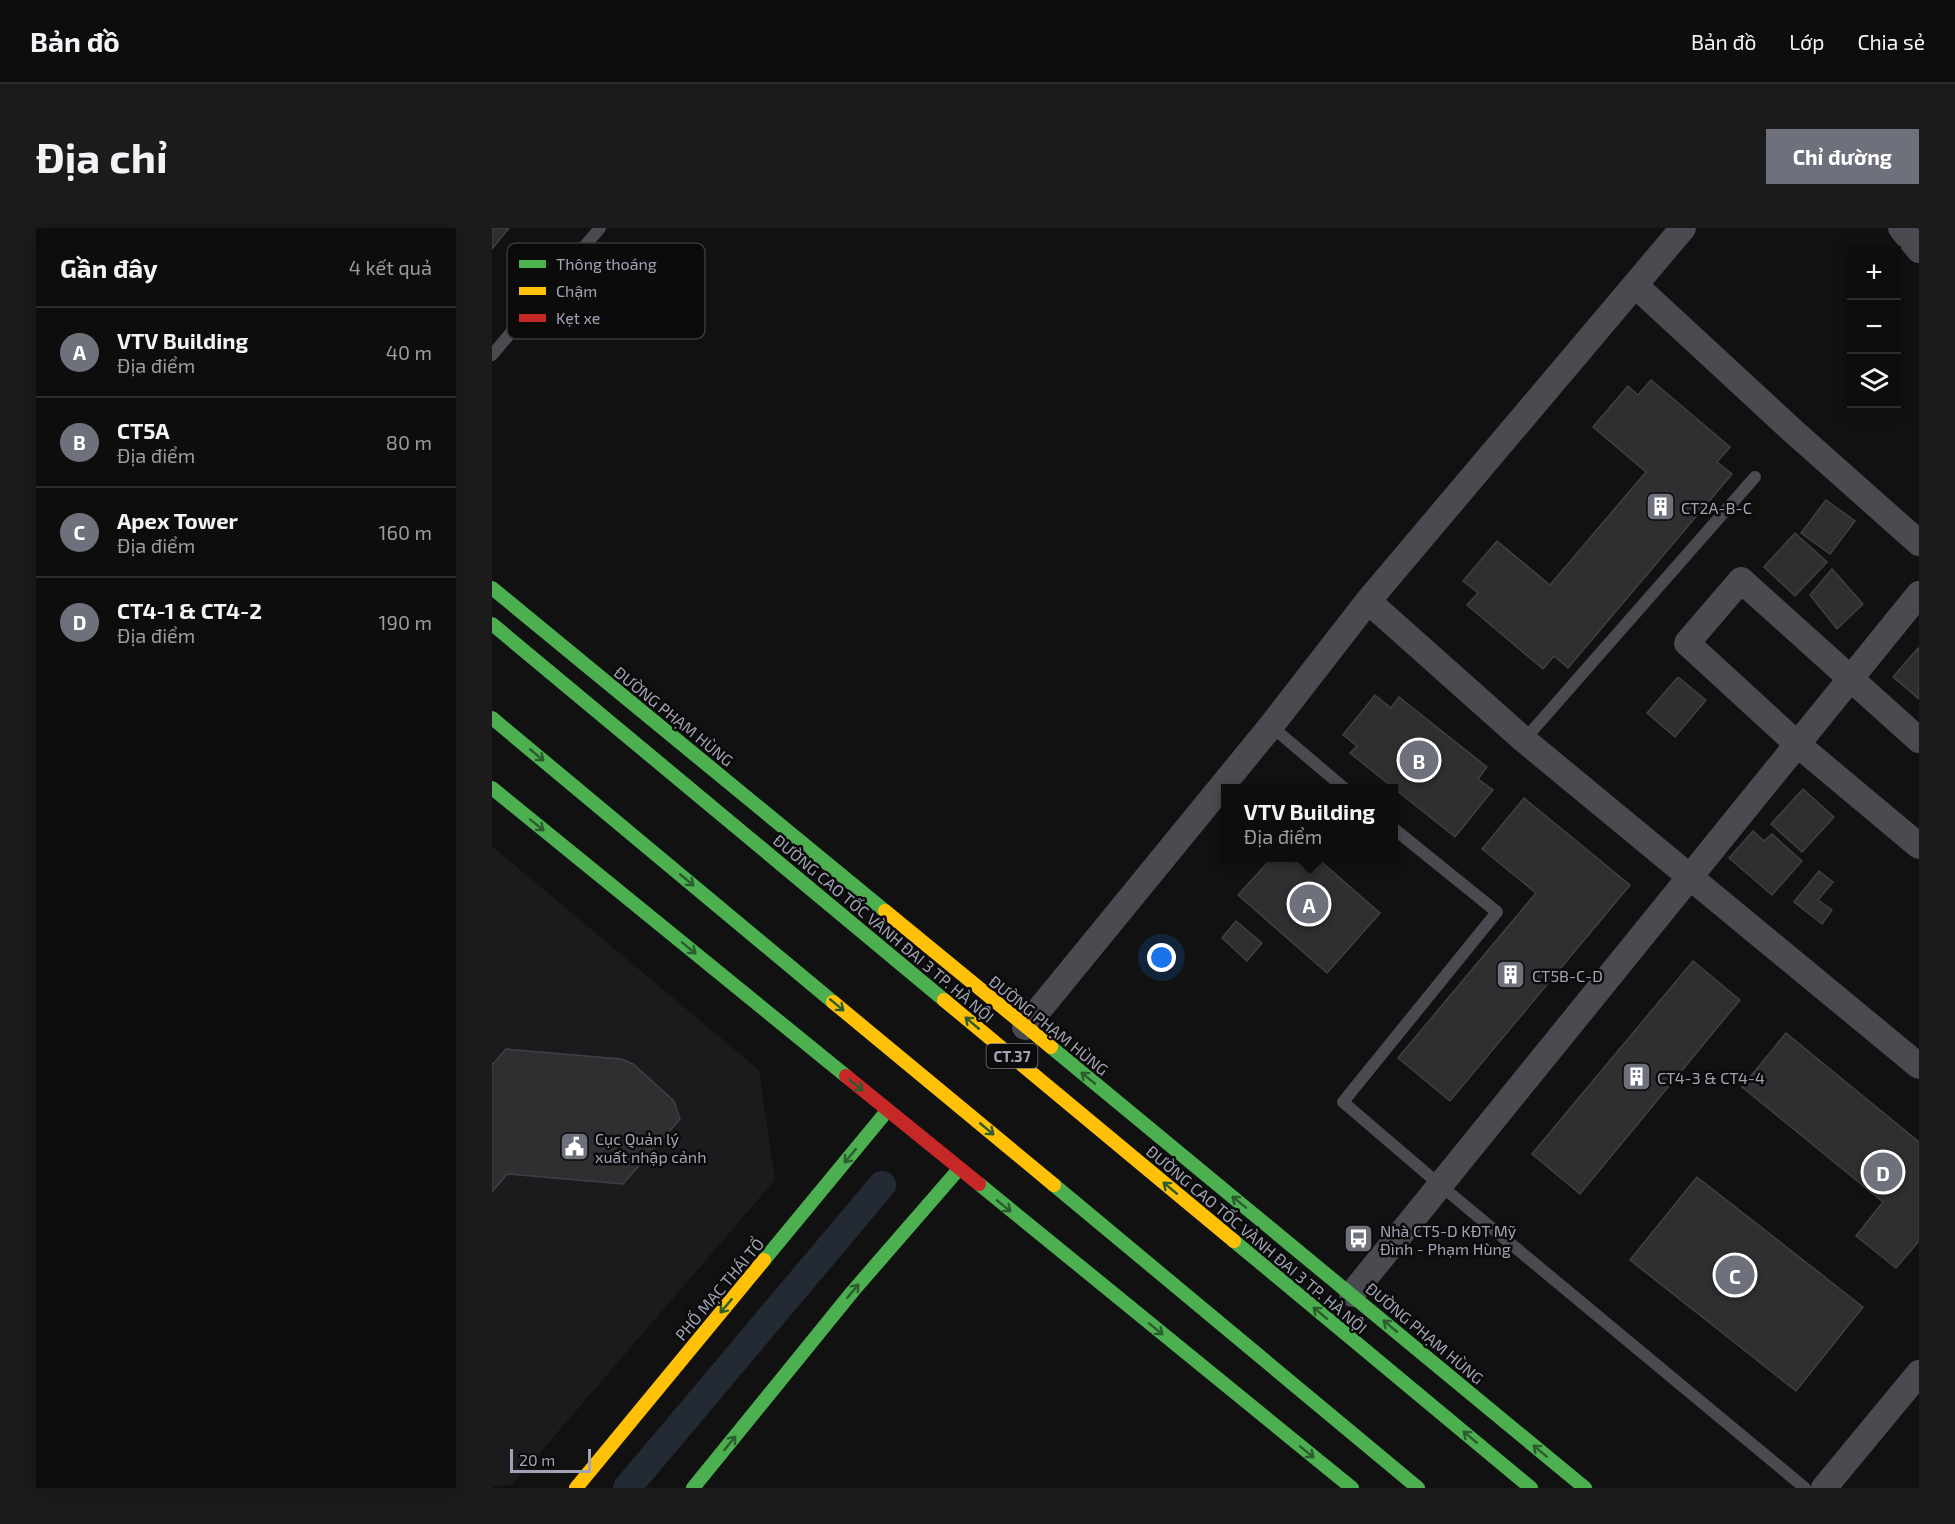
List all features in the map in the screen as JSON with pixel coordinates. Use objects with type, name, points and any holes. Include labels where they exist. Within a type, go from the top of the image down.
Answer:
[{"type":"main road","name":"ĐƯỜNG PHẠM HÙNG","points":[[492,588],[1352,1294],[1584,1488]]},
{"type":"main road","name":"ĐƯỜNG CAO TỐC VÀNH ĐAI 3 TP. HÀ NỘI","points":[[492,624],[1531,1488]]},
{"type":"main road","points":[[492,718],[1418,1488]]},
{"type":"main road","points":[[492,788],[1352,1488]]},
{"type":"main road","name":"PHỐ MẠC THÁI TỔ","points":[[576,1488],[887,1111]]},
{"type":"main road","points":[[693,1488],[853,1291],[959,1169]]},
{"type":"street","points":[[1224,784],[1368,601],[1683,228]]},
{"type":"street","points":[[1901,228],[1919,250]]},
{"type":"street","points":[[1635,285],[1793,431],[1919,543]]},
{"type":"street","points":[[1919,740],[1741,580],[1687,643],[1797,744],[1919,846]]},
{"type":"street","points":[[1352,1294],[1919,594]]},
{"type":"street","points":[[1368,601],[1524,740],[1919,1066]]},
{"type":"street","points":[[1025,1027],[1221,787]]},
{"type":"street","points":[[1824,1488],[1919,1373]]},
{"type":"lane","points":[[587,243],[600,228]]},
{"type":"lane","points":[[492,355],[507,337]]},
{"type":"lane","points":[[1524,740],[1755,477]]},
{"type":"lane","points":[[1271,726],[1338,784]]},
{"type":"lane","points":[[1398,832],[1497,912],[1343,1102],[1805,1488]]},
{"type":"shaded area","points":[[492,846],[759,1070],[775,1180],[513,1484],[492,1487]]},
{"type":"building","points":[[492,228],[509,228],[492,249]]},
{"type":"building","name":"CT2A-B-C","points":[[1651,380],[1730,447],[1717,462],[1732,474],[1568,668],[1554,656],[1543,669],[1467,605],[1478,593],[1463,581],[1497,541],[1550,585],[1646,472],[1593,427],[1628,386],[1638,395]]},
{"type":"building","points":[[1826,500],[1855,521],[1830,554],[1801,533]]},
{"type":"building","points":[[1795,533],[1827,562],[1795,596],[1764,567]]},
{"type":"building","points":[[1832,569],[1863,604],[1837,629],[1810,595]]},
{"type":"building","points":[[1919,649],[1919,699],[1893,677]]},
{"type":"building","points":[[1678,677],[1706,700],[1675,737],[1647,713]]},
{"type":"building","points":[[1375,695],[1391,708],[1399,697],[1487,767],[1478,779],[1493,790],[1455,837],[1398,791],[1398,784],[1389,784],[1350,753],[1357,746],[1343,735]]},
{"type":"building","points":[[1803,789],[1834,817],[1802,852],[1771,824]]},
{"type":"building","name":"CT5B-C-D","points":[[1524,798],[1630,885],[1450,1101],[1398,1058],[1536,893],[1482,849]]},
{"type":"building","points":[[1753,831],[1764,841],[1772,834],[1802,861],[1772,895],[1729,858]]},
{"type":"building","points":[[1268,862],[1322,862],[1380,913],[1327,973],[1238,895]]},
{"type":"building","points":[[1819,871],[1833,882],[1818,900],[1832,910],[1822,924],[1794,902]]},
{"type":"building","points":[[1236,921],[1262,943],[1247,961],[1222,938]]},
{"type":"building","name":"CT4-3 & CT4-4","points":[[1693,961],[1740,1000],[1580,1194],[1532,1154]]},
{"type":"building","points":[[1786,1033],[1919,1142],[1919,1241],[1896,1268],[1856,1236],[1883,1202],[1742,1087]]},
{"type":"building","name":"Cục Quản lý xuất nhập cảnh","points":[[506,1049],[621,1059],[633,1064],[674,1101],[680,1119],[623,1184],[507,1174],[492,1192],[492,1063]]},
{"type":"building","points":[[1697,1177],[1863,1307],[1796,1391],[1630,1260]]},
{"type":"waterway","points":[[627,1488],[882,1185]]},
{"type":"traffic: fast","points":[[492,588],[885,911]]},
{"type":"traffic: fast","points":[[492,624],[944,1000]]},
{"type":"traffic: fast","points":[[492,718],[833,1002]]},
{"type":"traffic: fast","points":[[492,788],[846,1076]]},
{"type":"traffic: fast","points":[[1051,1047],[1585,1488]]},
{"type":"traffic: fast","points":[[764,1260],[887,1111]]},
{"type":"traffic: fast","points":[[693,1488],[853,1291],[959,1169]]},
{"type":"traffic: fast","points":[[979,1184],[1352,1488]]},
{"type":"traffic: fast","points":[[1054,1185],[1418,1488]]},
{"type":"traffic: fast","points":[[1234,1241],[1531,1488]]},
{"type":"traffic: slow","points":[[885,911],[1051,1047]]},
{"type":"traffic: slow","points":[[944,1000],[1234,1241]]},
{"type":"traffic: slow","points":[[833,1002],[1054,1185]]},
{"type":"traffic: slow","points":[[576,1488],[764,1260]]},
{"type":"traffic: jam","points":[[846,1076],[979,1184]]},
{"type":"place","name":"CT2A-B-C","points":[[1660,507]]},
{"type":"place","name":"CT5A","points":[[1419,760]]},
{"type":"place","name":"VTV Building","points":[[1309,904]]},
{"type":"place","name":"CT5B-C-D","points":[[1511,975]]},
{"type":"place","name":"CT4-3 & CT4-4","points":[[1636,1077]]},
{"type":"place","name":"Cục Quản lý xuất nhập cảnh","points":[[574,1147]]},
{"type":"place","name":"CT4-1 & CT4-2","points":[[1883,1172]]},
{"type":"place","name":"Nhà CT5-D KĐT Mỹ Đình - Phạm Hùng","points":[[1359,1239]]},
{"type":"place","name":"Apex Tower","points":[[1735,1275]]}]
